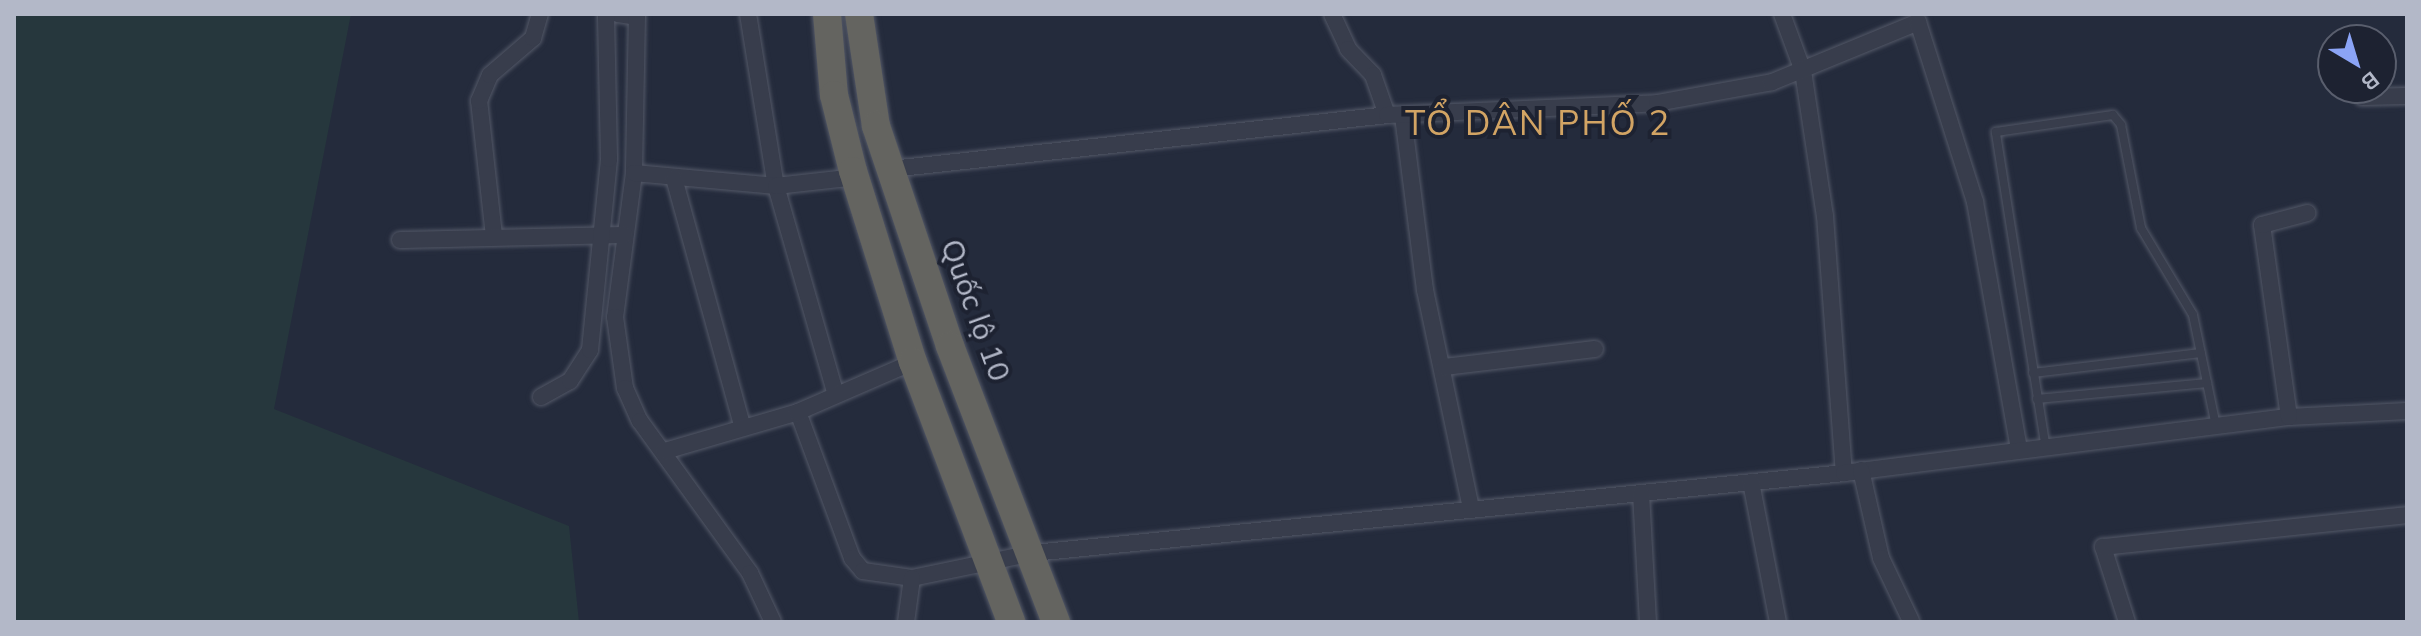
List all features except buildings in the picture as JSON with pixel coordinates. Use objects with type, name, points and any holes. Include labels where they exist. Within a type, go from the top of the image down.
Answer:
[{"type":"highway","points":[[827,14],[834,95],[856,177],[913,362],[1011,622]]},
{"type":"highway","name":"Quốc lộ 10","points":[[859,14],[864,70],[891,169],[950,346],[1033,553],[1056,622]]},
{"type":"street","points":[[494,236],[479,101],[490,75],[533,38],[540,14]]},
{"type":"street","points":[[606,14],[634,173],[612,235],[617,350],[640,421],[665,451],[750,573],[773,622]]},
{"type":"street","points":[[748,14],[776,186],[836,395]]},
{"type":"street","points":[[1332,14],[1348,49],[1373,75],[1395,115],[1418,248],[1471,509]]},
{"type":"street","points":[[1782,14],[1803,71],[1825,216],[1852,471],[1881,558],[1911,621]]},
{"type":"street","points":[[541,397],[570,381],[587,358],[612,235],[630,15]]},
{"type":"street","points":[[891,169],[1395,115],[1657,103],[1803,71],[1878,34],[1912,22],[1921,27],[1975,202],[2019,449]]},
{"type":"street","points":[[634,173],[776,186],[856,177]]},
{"type":"street","points":[[674,178],[743,428]]},
{"type":"street","points":[[2289,417],[2262,225],[2307,213]]},
{"type":"street","points":[[400,240],[612,235]]},
{"type":"street","points":[[1444,367],[1595,349]]},
{"type":"street","points":[[665,451],[798,412],[913,362]]},
{"type":"street","points":[[798,412],[852,558],[863,571],[912,578],[1033,553],[1751,482],[2019,449],[2045,443],[2289,417],[2407,411]]},
{"type":"street","points":[[1751,482],[1778,622]]},
{"type":"street","points":[[1641,493],[1648,622]]},
{"type":"street","points":[[2127,622],[2103,547],[2407,515]]},
{"type":"street","points":[[906,622],[912,578]]},
{"type":"lane","points":[[2045,443],[1996,132],[2085,118],[2119,118],[2141,228],[2193,315],[2216,426]]},
{"type":"lane","points":[[2033,373],[2201,353]]},
{"type":"lane","points":[[2037,399],[2207,383]]},
{"type":"shaded area","points":[[14,14],[351,14],[274,409],[569,526],[579,622],[14,622]]},
{"type":"district","name":"TỔ DÂN PHỐ 2","points":[[1538,123]]}]
